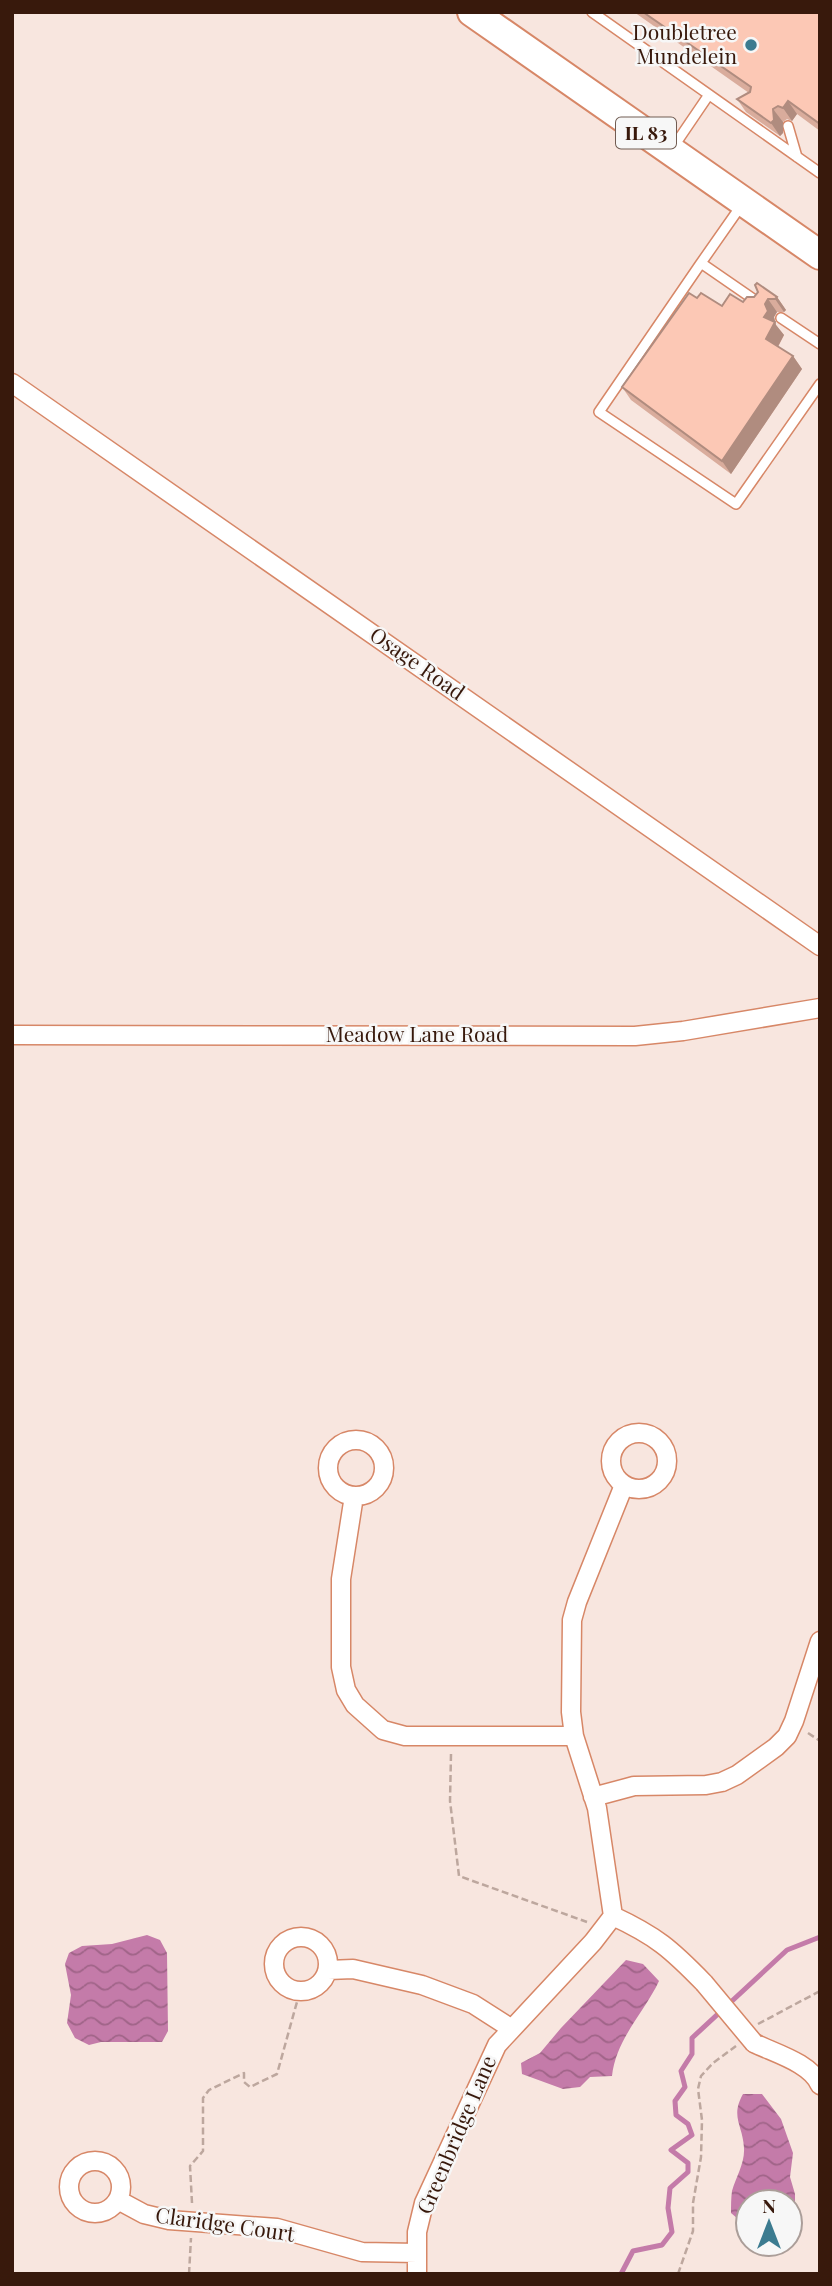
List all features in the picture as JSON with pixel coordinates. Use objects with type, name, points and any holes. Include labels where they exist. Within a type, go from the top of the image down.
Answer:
[{"type":"main road","name":"IL 83","points":[[472,12],[820,255]]},
{"type":"street","name":"Osage Road","points":[[12,383],[820,946]]},
{"type":"street","name":"Meadow Lane Road","points":[[12,1035],[635,1036],[683,1031],[820,1008]]},
{"type":"street","points":[[624,1485],[572,1620],[571,1712],[575,1736],[593,1797],[608,1922],[647,1931],[672,1950],[704,1983],[748,2038],[803,2067],[820,2085]]},
{"type":"street","points":[[354,1496],[341,1579],[341,1667],[346,1690],[355,1705],[383,1730],[405,1736],[575,1736]]},
{"type":"street","points":[[593,1797],[634,1786],[706,1785],[737,1775],[787,1736],[820,1641]]},
{"type":"street","name":"Greenbridge Lane","points":[[416,2274],[417,2232],[424,2203],[497,2045],[608,1922]]},
{"type":"street","points":[[304,1937],[321,1945],[328,1961],[328,1970],[317,1986],[300,1991],[284,1985],[274,1971],[275,1953],[287,1940],[304,1937]]},
{"type":"street","points":[[328,1970],[352,1969],[422,1985],[473,2004],[512,2029]]},
{"type":"street","name":"Claridge Court","points":[[118,2200],[144,2214],[169,2220],[276,2228],[362,2252],[417,2253]]},
{"type":"lane","points":[[592,12],[820,173]]},
{"type":"lane","points":[[671,150],[708,96]]},
{"type":"lane","points":[[723,107],[743,104]]},
{"type":"lane","points":[[788,126],[797,157]]},
{"type":"lane","points":[[744,202],[599,412],[736,504],[820,384]]},
{"type":"lane","points":[[701,263],[760,304]]},
{"type":"lane","points":[[781,318],[820,344]]},
{"type":"path","points":[[451,1736],[450,1801],[459,1876],[608,1922]]},
{"type":"path","points":[[677,2274],[693,2231],[693,2203],[701,2157],[702,2120],[698,2089],[701,2076],[713,2063],[820,1990]]},
{"type":"path","points":[[189,2274],[192,2222],[190,2166],[202,2151],[203,2098],[209,2090],[244,2073],[244,2082],[250,2087],[277,2074],[300,1991]]},
{"type":"water","points":[[147,1935],[160,1940],[167,1953],[168,2031],[162,2042],[101,2042],[89,2045],[75,2038],[67,2023],[71,1995],[65,1964],[69,1953],[82,1946],[112,1944]]},
{"type":"water","points":[[626,1960],[643,1964],[659,1981],[619,2050],[612,2076],[590,2077],[580,2087],[563,2089],[522,2074],[521,2063],[540,2053]]},
{"type":"water","points":[[743,2094],[762,2094],[781,2119],[793,2153],[790,2177],[793,2188],[734,2188],[734,2216],[731,2213],[732,2191],[744,2154],[737,2115]]},
{"type":"building","name":"Doubletree Mundelein","points":[[643,12],[820,12],[820,124],[788,101],[783,108],[778,106],[773,109],[774,120],[771,123],[737,99],[750,92],[751,87]]},
{"type":"building","points":[[757,283],[777,297],[768,299],[765,304],[768,311],[764,317],[775,322],[766,339],[793,356],[722,461],[622,387],[689,293],[697,298],[701,293],[722,306],[730,294],[743,302],[747,297],[754,297],[758,292],[755,285]]},
{"type":"waterway","points":[[621,2274],[633,2251],[662,2245],[672,2232],[668,2208],[670,2188],[688,2172],[688,2163],[671,2150],[692,2135],[688,2124],[676,2115],[675,2101],[685,2087],[681,2071],[692,2054],[692,2038],[787,1950],[820,1937]]},
{"type":"place","name":"Doubletree Mundelein","points":[[751,45]]}]
